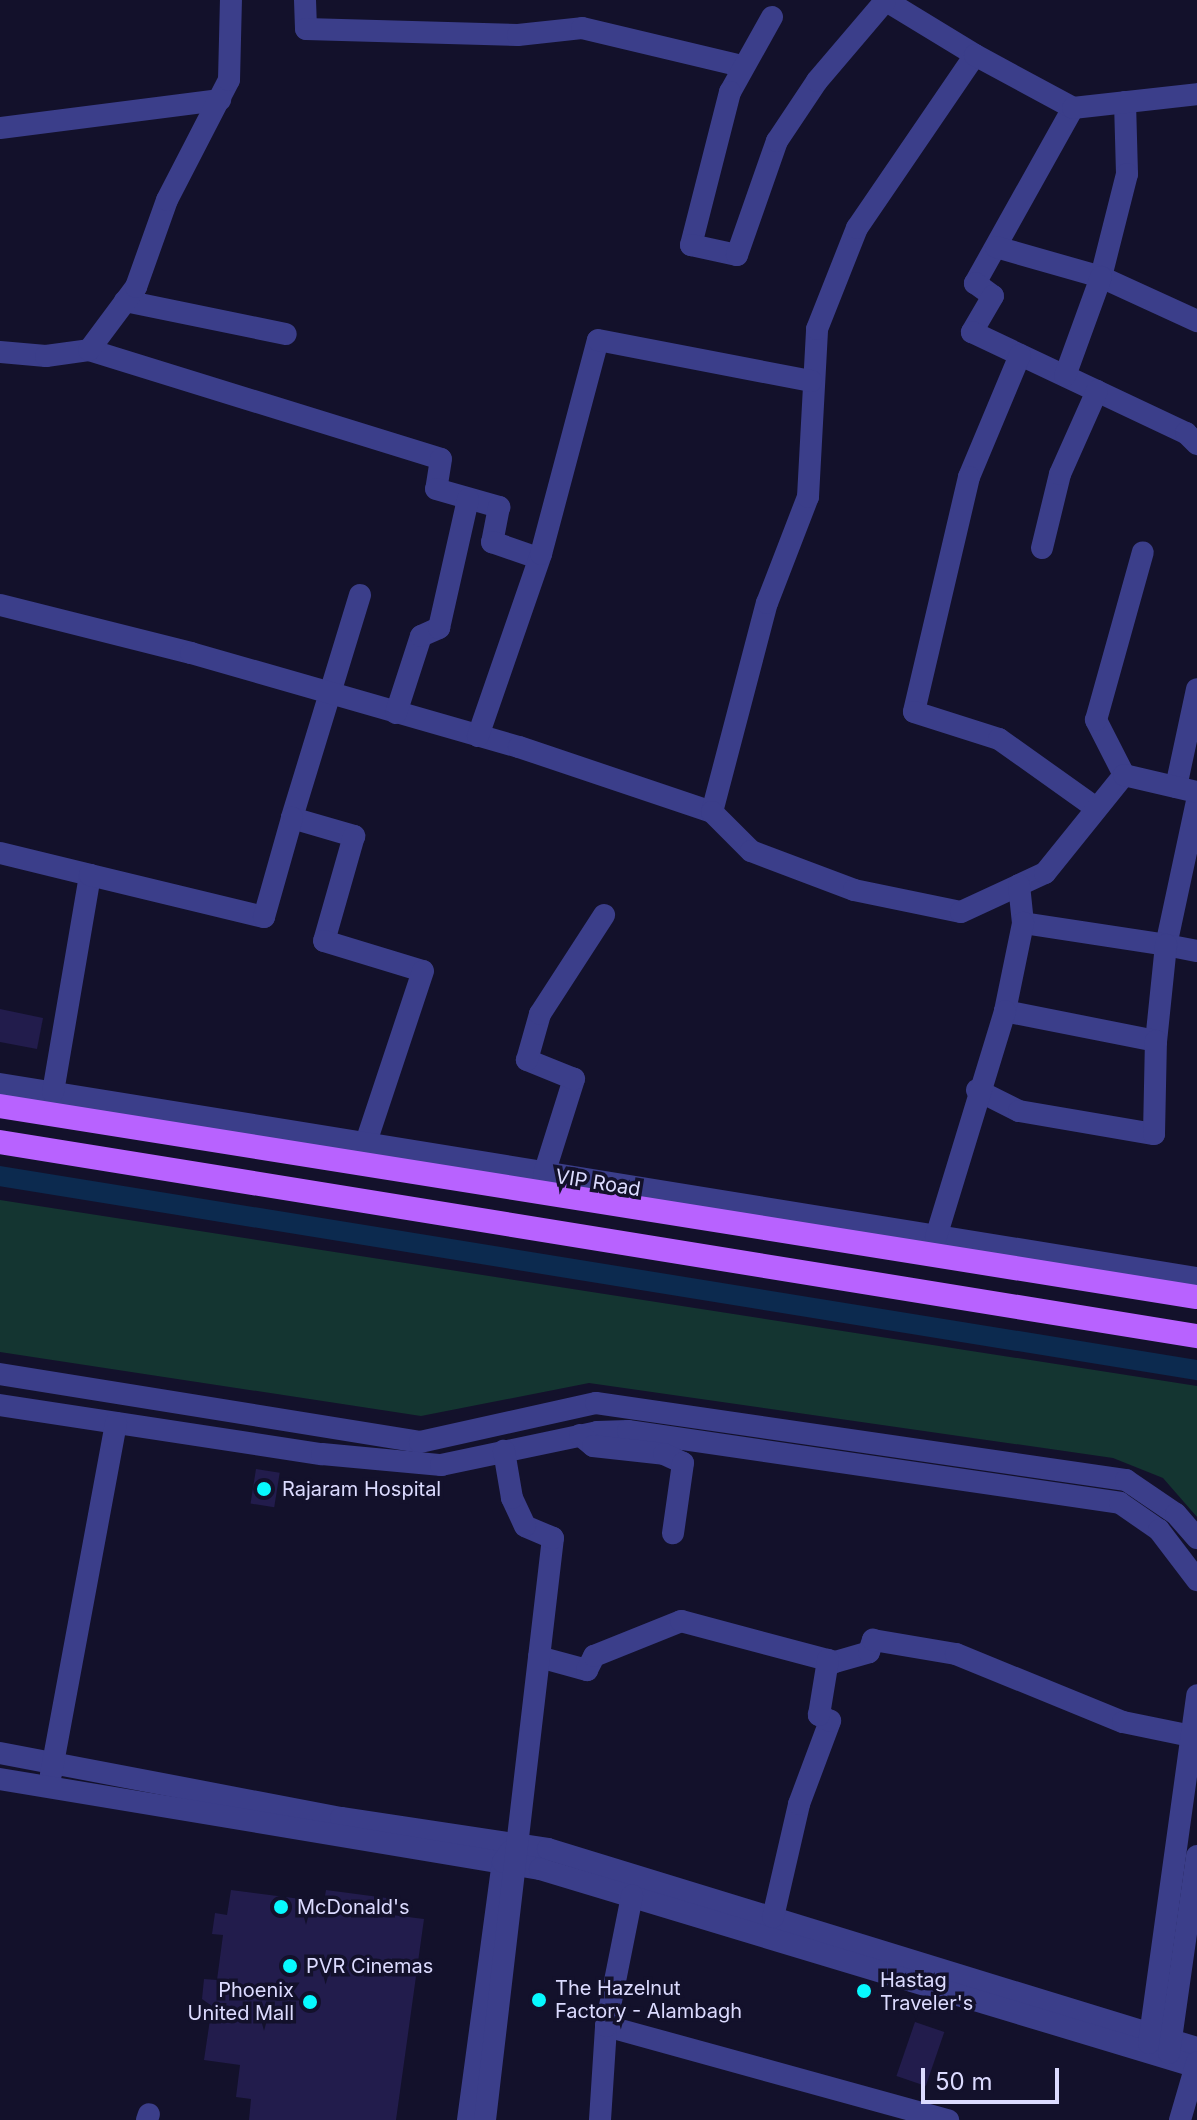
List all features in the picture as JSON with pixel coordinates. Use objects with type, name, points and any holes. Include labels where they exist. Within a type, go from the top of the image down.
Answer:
[{"type":"main road","name":"VIP Road","points":[[0,1106],[636,1198],[1197,1297]]},
{"type":"main road","points":[[0,1142],[1197,1336]]},
{"type":"street","points":[[89,350],[136,287],[167,200],[220,100],[233,60],[231,0]]},
{"type":"street","points":[[305,0],[306,29],[518,35],[582,28],[741,66]]},
{"type":"street","points":[[772,17],[741,66],[691,245],[737,255],[777,141],[817,81],[885,0],[975,55],[1073,108],[1197,94]]},
{"type":"street","points":[[712,812],[767,603],[808,497],[811,381],[817,329],[857,228],[975,55]]},
{"type":"street","points":[[0,128],[220,100]]},
{"type":"street","points":[[1065,376],[1101,277],[1127,174],[1125,102]]},
{"type":"street","points":[[1073,108],[975,283],[993,296],[972,332],[1186,433],[1197,444]]},
{"type":"street","points":[[996,247],[1101,277],[1197,321]]},
{"type":"street","points":[[125,301],[286,334]]},
{"type":"street","points":[[478,736],[538,558],[598,340],[811,381]]},
{"type":"street","points":[[0,352],[46,356],[89,350],[441,459],[436,489],[499,507],[492,542],[538,558]]},
{"type":"street","points":[[1020,355],[969,477],[914,712],[999,739],[1096,808]]},
{"type":"street","points":[[1042,548],[1060,474],[1097,391]]},
{"type":"street","points":[[396,713],[421,636],[439,628],[468,499]]},
{"type":"street","points":[[1143,552],[1096,720],[1124,775],[1187,790],[1197,689]]},
{"type":"street","points":[[0,853],[264,917],[360,595]]},
{"type":"street","points":[[0,605],[191,653],[478,736],[712,812],[751,851],[854,890],[961,912],[1045,873],[1124,775]]},
{"type":"street","points":[[977,1090],[1019,1111],[1154,1134],[1156,1041],[1166,945],[1197,801]]},
{"type":"street","points":[[292,818],[354,836],[324,941],[423,971],[365,1145]]},
{"type":"street","points":[[53,1092],[90,875]]},
{"type":"street","points":[[936,1237],[977,1090],[1005,1011],[1023,923],[1019,885]]},
{"type":"street","points":[[544,1174],[574,1079],[527,1060],[540,1014],[604,915]]},
{"type":"street","points":[[1023,923],[1197,951]]},
{"type":"street","points":[[1005,1011],[1156,1041]]},
{"type":"street","name":"VIP Road","points":[[0,1084],[544,1174],[636,1198],[936,1237],[1197,1278]]},
{"type":"street","points":[[0,1374],[420,1442],[550,1416],[596,1403],[1126,1480],[1176,1514],[1197,1538]]},
{"type":"street","points":[[0,1405],[322,1454],[441,1465],[580,1435],[628,1431],[1120,1503],[1159,1530],[1197,1580]]},
{"type":"street","points":[[550,1416],[554,1441]]},
{"type":"street","points":[[48,1787],[116,1423]]},
{"type":"street","points":[[580,1435],[593,1446],[664,1454],[683,1463],[673,1533]]},
{"type":"street","points":[[485,2120],[513,1857],[553,1538],[525,1526],[512,1498],[504,1451]]},
{"type":"street","points":[[539,1657],[587,1670],[594,1656],[681,1621],[828,1660],[869,1652],[873,1640],[956,1654],[1123,1722],[1191,1736]]},
{"type":"street","points":[[773,1917],[799,1804],[830,1721],[819,1715],[828,1660]]},
{"type":"street","points":[[1159,2045],[1188,1824],[1191,1736],[1197,1695]]},
{"type":"street","points":[[0,1753],[513,1857],[632,1896],[1159,2045]]},
{"type":"street","points":[[0,1779],[513,1857],[548,1849],[773,1917],[1159,2045],[1197,2061],[1180,2120]]},
{"type":"street","points":[[1159,2045],[1197,1856]]},
{"type":"street","points":[[468,2120],[513,1857]]},
{"type":"street","points":[[600,2120],[606,2026],[632,1896]]},
{"type":"street","points":[[606,2026],[918,2115],[948,2120]]},
{"type":"green space","points":[[0,1200],[1197,1386],[1197,1517],[1163,1478],[1113,1458],[589,1383],[421,1416],[0,1352]]},
{"type":"building","points":[[0,1009],[43,1018],[37,1049],[0,1042]]},
{"type":"building","points":[[256,1469],[280,1473],[274,1507],[251,1504]]},
{"type":"building","name":"Phoenix United Mall","points":[[231,1890],[324,1902],[326,1890],[394,1899],[392,1915],[424,1919],[396,2120],[249,2120],[251,2099],[236,2097],[240,2065],[204,2060],[212,2006],[202,1999],[204,1979],[217,1980],[223,1935],[212,1934],[215,1913],[227,1915]]},
{"type":"building","points":[[915,2022],[944,2032],[926,2086],[896,2076]]},
{"type":"waterway","points":[[0,1176],[1197,1370]]},
{"type":"place","name":"Rajaram Hospital","points":[[264,1489]]},
{"type":"place","name":"McDonald's","points":[[281,1907]]},
{"type":"place","name":"PVR Cinemas","points":[[290,1966]]},
{"type":"place","name":"Hastag Traveler's","points":[[864,1991]]},
{"type":"place","name":"The Hazelnut Factory - Alambagh","points":[[539,2000]]},
{"type":"place","name":"Phoenix United Mall","points":[[310,2002]]}]
